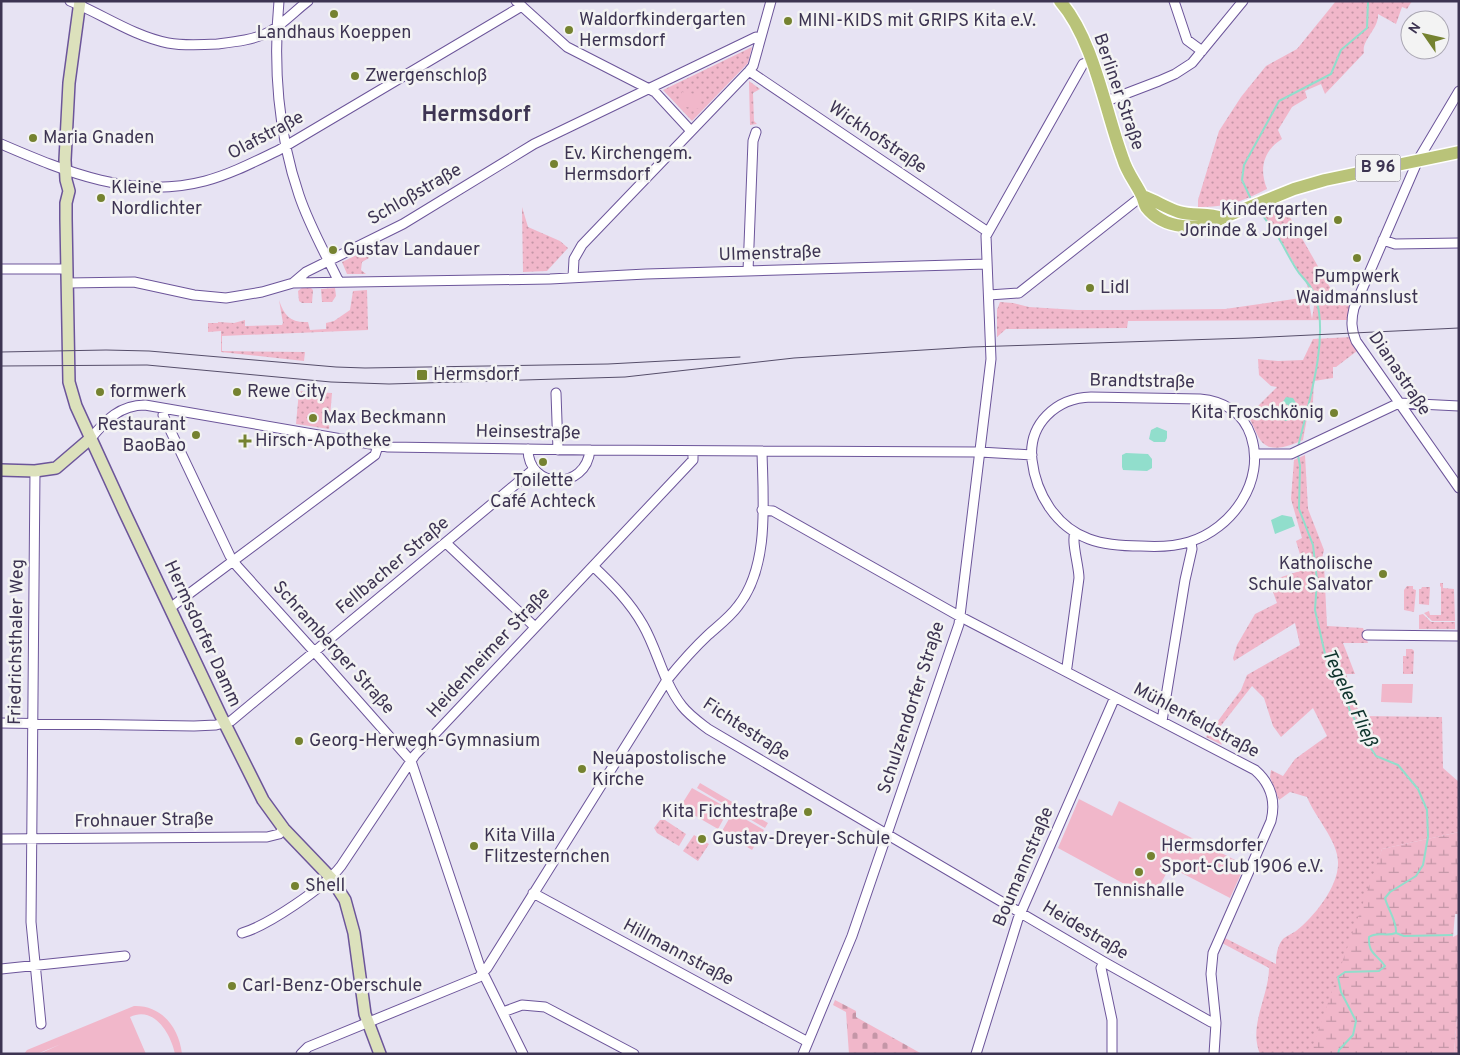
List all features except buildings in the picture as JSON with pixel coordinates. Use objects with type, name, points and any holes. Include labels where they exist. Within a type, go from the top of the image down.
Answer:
[{"type":"main road","name":"Berliner Straße","points":[[1060,1],[1072,17],[1091,61],[1128,173],[1142,196]]},
{"type":"main road","name":"Hermsdorfer Damm","points":[[76,3],[69,83],[66,175],[69,187],[69,196],[66,203],[69,382],[76,406],[170,608],[263,800],[284,830],[331,878],[345,900],[357,948],[363,1006],[367,1023],[380,1054]]},
{"type":"main road","name":"B 96","points":[[1142,196],[1153,199],[1178,212],[1214,215],[1222,218],[1294,189],[1325,180],[1459,152]]},
{"type":"main road","points":[[1,470],[35,471],[56,468],[91,438]]},
{"type":"street","points":[[279,1],[278,85],[286,145],[298,194],[339,282]]},
{"type":"street","points":[[76,3],[114,23],[146,36],[166,42],[208,44],[237,42],[270,32],[308,1]]},
{"type":"street","points":[[573,277],[574,260],[582,245],[753,66],[771,1]]},
{"type":"street","points":[[1174,1],[1187,40],[1202,51]]},
{"type":"street","points":[[1104,102],[1175,74],[1192,63],[1243,1]]},
{"type":"street","points":[[519,4],[567,46],[655,92],[691,131]]},
{"type":"street","name":"Olafstraße","points":[[1,144],[66,175],[132,187],[176,187],[204,182],[234,172],[286,145],[519,4]]},
{"type":"street","name":"Schloßstraße","points":[[67,283],[134,282],[194,295],[226,298],[262,292],[293,283],[300,276],[329,260],[403,224],[534,144],[648,88],[756,38],[760,39]]},
{"type":"street","points":[[988,232],[1083,64],[1091,61]]},
{"type":"street","name":"Wickhofstraße","points":[[749,71],[988,232]]},
{"type":"street","name":"Dianastraße","points":[[1459,91],[1418,160],[1354,308],[1351,321],[1352,332],[1362,351],[1459,488]]},
{"type":"street","points":[[748,271],[753,141],[756,132]]},
{"type":"street","points":[[989,296],[1019,292],[1142,196]]},
{"type":"street","name":"Schulzendorfer Straße","points":[[803,1054],[845,956],[959,624],[991,359],[986,236],[988,232]]},
{"type":"street","points":[[1383,240],[1395,244],[1459,243]]},
{"type":"street","name":"Ulmenstraße","points":[[293,283],[553,278],[987,264]]},
{"type":"street","points":[[1,269],[66,269]]},
{"type":"street","points":[[556,393],[558,450]]},
{"type":"street","name":"Brandtstraße","points":[[1091,397],[1216,401],[1230,408],[1246,424],[1255,454],[1252,479],[1240,504],[1230,517],[1201,538],[1169,546],[1123,546],[1098,542],[1075,533],[1057,518],[1047,505],[1037,484],[1032,454],[1035,433],[1047,415],[1066,401],[1074,398],[1091,397]]},
{"type":"street","points":[[1255,454],[1291,454],[1399,403],[1459,406]]},
{"type":"street","name":"Heinsestraße","points":[[91,438],[104,422],[123,409],[145,405],[378,446],[558,450],[980,452]]},
{"type":"street","name":"Schramberger Straße","points":[[165,409],[163,415],[233,561],[411,761],[483,973],[523,1054]]},
{"type":"street","points":[[170,608],[374,455],[378,446]]},
{"type":"street","points":[[528,449],[529,460],[534,469],[546,478],[560,481],[576,476],[586,467],[590,450]]},
{"type":"street","name":"Heidenheimer Straße","points":[[242,933],[260,926],[331,878],[411,761],[693,460],[693,451]]},
{"type":"street","points":[[301,1054],[308,1047],[479,977],[483,973],[667,680],[686,657],[738,606],[746,595],[756,572],[761,546],[762,451]]},
{"type":"street","points":[[980,452],[1032,454]]},
{"type":"street","name":"Fellbacher Straße","points":[[225,723],[231,721],[315,652],[534,469]]},
{"type":"street","name":"Friedrichsthaler Weg","points":[[35,471],[31,922],[41,1024]]},
{"type":"street","name":"Mühlenfeldstraße","points":[[762,510],[773,511],[959,616],[1255,770],[1268,784],[1274,801],[1270,826],[1213,953],[1211,974],[1216,1023],[1214,1054]]},
{"type":"street","points":[[1065,671],[1079,578],[1079,566],[1073,538],[1075,533]]},
{"type":"street","points":[[1162,721],[1185,580],[1192,549],[1191,542]]},
{"type":"street","points":[[446,543],[535,627]]},
{"type":"street","name":"Fichtestraße","points":[[594,566],[614,586],[636,614],[651,641],[667,680],[682,706],[708,729],[887,834]]},
{"type":"street","points":[[1367,635],[1459,636]]},
{"type":"street","name":"Boumannstraße","points":[[976,1054],[1003,963],[1021,912],[1116,697]]},
{"type":"street","points":[[1,723],[200,726],[225,723]]},
{"type":"street","name":"Frohnauer Straße","points":[[1,839],[274,836],[284,830]]},
{"type":"street","name":"Heidestraße","points":[[887,834],[1104,962],[1211,1022],[1216,1023]]},
{"type":"street","name":"Hillmannstraße","points":[[533,893],[808,1042]]},
{"type":"street","points":[[1,970],[124,956]]},
{"type":"street","points":[[1104,962],[1101,968],[1112,1020],[1112,1054]]},
{"type":"street","points":[[503,1012],[522,1005],[546,1007],[634,1054]]},
{"type":"green space","points":[[1336,1],[1412,1],[1407,9],[1402,7],[1396,24],[1378,14],[1376,25],[1365,44],[1364,53],[1325,94],[1321,84],[1305,91],[1307,98],[1292,107],[1278,130],[1282,139],[1271,149],[1264,161],[1263,174],[1267,189],[1234,203],[1198,207],[1198,200],[1219,131],[1241,97],[1266,66],[1297,49]]},
{"type":"green space","points":[[752,47],[748,63],[692,121],[663,90]]},
{"type":"green space","points":[[749,81],[760,89],[753,93],[754,121],[757,124],[750,125]]},
{"type":"green space","points":[[682,92],[702,95],[700,109],[679,106]]},
{"type":"green space","points":[[1283,205],[1332,291],[1357,292],[1348,313],[1348,320],[1128,321],[1127,328],[1006,329],[997,337],[997,310],[1000,302],[1029,307],[1077,310],[1225,309],[1308,297],[1312,319],[1314,306],[1305,279],[1278,236],[1260,212]]},
{"type":"green space","points":[[522,207],[528,227],[560,241],[568,248],[547,271],[523,272]]},
{"type":"green space","points":[[365,251],[369,258],[362,262],[361,270],[366,274],[347,274],[342,262]]},
{"type":"green space","points":[[303,287],[310,287],[313,290],[312,303],[302,303],[299,301],[298,291]]},
{"type":"green space","points":[[335,288],[336,296],[332,302],[322,302],[321,289]]},
{"type":"green space","points":[[367,290],[368,330],[222,336],[222,351],[305,352],[304,361],[221,352],[221,331],[208,332],[208,323],[218,322],[234,323],[245,320],[245,326],[282,325],[279,300],[283,310],[293,320],[308,322],[310,330],[326,329],[326,323],[334,321],[350,310],[353,291]]},
{"type":"green space","points":[[1352,337],[1357,351],[1336,367],[1333,367],[1333,378],[1314,381],[1313,401],[1307,418],[1303,440],[1276,448],[1265,445],[1259,438],[1248,416],[1277,387],[1271,386],[1259,375],[1258,359],[1278,361],[1303,360],[1313,339]]},
{"type":"green space","points":[[299,391],[332,393],[329,429],[296,424]]},
{"type":"green space","points":[[1305,455],[1308,509],[1324,550],[1322,558],[1327,626],[1363,628],[1368,643],[1343,643],[1355,674],[1346,674],[1360,716],[1442,717],[1443,768],[1459,782],[1459,832],[1382,849],[1325,1054],[1260,1054],[1256,1033],[1269,968],[1222,943],[1225,938],[1276,964],[1278,948],[1283,939],[1296,931],[1310,918],[1330,891],[1338,862],[1330,837],[1307,797],[1290,792],[1279,800],[1270,777],[1271,770],[1283,776],[1295,759],[1327,736],[1313,708],[1281,737],[1273,726],[1264,698],[1252,686],[1216,732],[1222,745],[1206,737],[1241,690],[1247,675],[1300,645],[1295,623],[1234,661],[1233,658],[1237,645],[1255,614],[1277,603],[1269,581],[1303,570],[1296,541],[1302,538],[1291,499],[1294,460]]},
{"type":"green space","points":[[1440,583],[1443,583],[1443,588],[1454,589],[1455,621],[1432,621],[1424,613],[1429,611],[1430,615],[1441,615]]},
{"type":"green space","points":[[1407,586],[1413,586],[1413,589],[1416,590],[1414,612],[1404,610],[1404,590]]},
{"type":"green space","points":[[1430,587],[1429,605],[1419,604],[1419,589]]},
{"type":"green space","points":[[1423,614],[1431,622],[1455,622],[1455,629],[1419,629],[1419,615]]},
{"type":"green space","points":[[1406,649],[1414,651],[1413,674],[1403,674],[1403,656],[1406,656]]},
{"type":"green space","points":[[1382,684],[1413,684],[1412,703],[1381,702]]},
{"type":"green space","points":[[700,783],[768,823],[765,828],[697,788]]},
{"type":"green space","points":[[692,788],[729,809],[718,829],[680,807]]},
{"type":"green space","name":"Hermsdorfer Sport-Club 1906 e.V.","points":[[1079,799],[1112,816],[1119,801],[1245,865],[1230,898],[1170,867],[1152,899],[1058,848]]},
{"type":"green space","points":[[733,812],[764,830],[752,850],[722,831]]},
{"type":"green space","points":[[660,820],[665,820],[686,834],[679,846],[657,833],[654,828]]},
{"type":"green space","points":[[1459,832],[1459,914],[1455,914],[1453,937],[1459,934],[1459,991],[1454,1054],[1310,1054],[1382,849]]},
{"type":"green space","points":[[694,835],[709,844],[698,861],[683,851]]},
{"type":"green space","points":[[1459,991],[1459,1054],[1454,1054]]},
{"type":"green space","points":[[835,1000],[856,1011],[856,1017],[922,1054],[849,1054],[846,1012],[833,1005]]},
{"type":"green space","points":[[134,1006],[152,1009],[167,1020],[177,1035],[182,1054],[175,1054],[170,1038],[154,1018],[139,1014],[130,1017],[146,1054],[39,1054],[61,1044],[37,1054],[24,1054],[27,1050]]},
{"type":"shaded area","points":[[1286,397],[1293,398],[1296,403],[1294,414],[1286,421],[1278,418],[1278,411],[1288,408],[1288,405],[1282,403]]},
{"type":"shaded area","points":[[1157,427],[1167,431],[1165,442],[1154,442],[1149,439],[1151,430]]},
{"type":"shaded area","points":[[1126,453],[1148,454],[1152,459],[1152,468],[1147,471],[1123,470],[1122,455]]},
{"type":"shaded area","points":[[1282,515],[1292,517],[1295,526],[1275,534],[1271,520]]},
{"type":"waterway","name":"Tegeler Fließ","points":[[1250,197],[1242,180],[1244,165],[1279,101],[1331,74],[1341,50],[1367,28],[1368,1]]},
{"type":"waterway","name":"Tegeler Fließ","points":[[1260,212],[1278,237],[1296,269],[1309,284],[1316,298],[1319,315],[1319,353],[1316,372],[1298,447]]},
{"type":"waterway","name":"Tegeler Fließ","points":[[1298,455],[1300,466],[1299,509],[1313,545],[1317,580],[1315,610],[1325,654],[1340,679],[1350,711],[1372,750],[1376,756],[1398,765],[1418,789],[1427,810],[1428,837],[1423,865],[1416,876],[1390,892],[1385,898],[1395,924],[1396,933],[1375,934],[1369,937],[1371,950],[1385,966],[1379,971],[1345,972],[1338,977],[1341,992],[1356,1021],[1353,1035],[1339,1050],[1338,1054]]},
{"type":"waterway","points":[[1396,933],[1404,936],[1452,935]]},
{"type":"tram line","points":[[1,366],[147,365],[331,382],[389,384],[625,377],[794,358],[972,347],[1248,338],[1459,328]]},
{"type":"tram line","points":[[1,352],[149,351],[365,368],[608,364],[740,357]]},
{"type":"place","name":"Landhaus Koeppen","points":[[334,14]]},
{"type":"place","name":"MINI-KIDS mit GRIPS Kita e.V.","points":[[788,21]]},
{"type":"place","name":"Waldorfkindergarten Hermsdorf","points":[[569,30]]},
{"type":"place","name":"Zwergenschloß","points":[[355,76]]},
{"type":"place","name":"Maria Gnaden","points":[[33,138]]},
{"type":"place","name":"Ev. Kirchengem. Hermsdorf","points":[[554,164]]},
{"type":"place","name":"Kleine Nordlichter","points":[[101,198]]},
{"type":"place","name":"Kindergarten Jorinde & Joringel","points":[[1338,220]]},
{"type":"place","name":"Gustav Landauer","points":[[333,250]]},
{"type":"place","name":"Pumpwerk Waidmannslust","points":[[1357,258]]},
{"type":"place","name":"Lidl","points":[[1090,288]]},
{"type":"place","name":"Hermsdorf","points":[[422,375]]},
{"type":"place","name":"formwerk","points":[[100,392]]},
{"type":"place","name":"Rewe City","points":[[237,392]]},
{"type":"place","name":"Kita Froschkönig","points":[[1334,413]]},
{"type":"place","name":"Max Beckmann","points":[[313,418]]},
{"type":"place","name":"Restaurant BaoBao","points":[[196,435]]},
{"type":"place","name":"Hirsch-Apotheke","points":[[245,441]]},
{"type":"place","name":"Toilette Café Achteck","points":[[543,462]]},
{"type":"place","name":"Katholische Schule Salvator","points":[[1383,574]]},
{"type":"place","name":"Georg-Herwegh-Gymnasium","points":[[299,741]]},
{"type":"place","name":"Neuapostolische Kirche","points":[[582,769]]},
{"type":"place","name":"Kita Fichtestraße","points":[[808,812]]},
{"type":"place","name":"Gustav-Dreyer-Schule","points":[[702,839]]},
{"type":"place","name":"Kita Villa Flitzesternchen","points":[[474,846]]},
{"type":"place","name":"Hermsdorfer Sport-Club 1906 e.V.","points":[[1151,856]]},
{"type":"place","name":"Tennishalle","points":[[1139,872]]},
{"type":"place","name":"Shell","points":[[295,886]]},
{"type":"place","name":"Carl-Benz-Oberschule","points":[[232,986]]},
{"type":"district","name":"Hermsdorf","points":[[476,115]]}]
